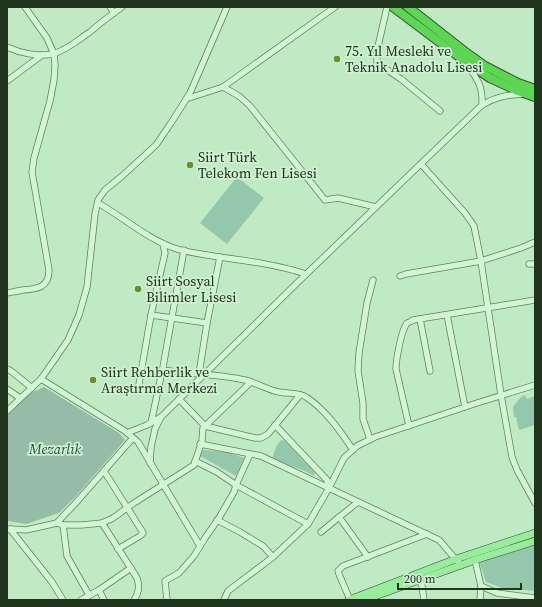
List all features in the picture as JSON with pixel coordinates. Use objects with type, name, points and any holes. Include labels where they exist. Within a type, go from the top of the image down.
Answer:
[{"type":"highway","points":[[393,7],[466,62],[490,78],[535,98]]},
{"type":"highway","points":[[408,7],[484,66],[535,90]]},
{"type":"main road","points":[[350,600],[535,533]]},
{"type":"main road","points":[[364,600],[421,580],[458,562],[475,560],[535,541]]},
{"type":"street","points":[[7,293],[40,288],[49,278],[48,263],[32,172],[34,158],[50,101],[54,80],[54,54],[47,38],[26,7]]},
{"type":"street","points":[[110,7],[114,13]]},
{"type":"street","points":[[7,47],[42,55],[54,54],[70,47],[122,7]]},
{"type":"street","points":[[7,411],[41,379],[68,340],[79,315],[87,287],[95,214],[98,200],[105,190],[156,145],[171,123],[190,92],[227,7]]},
{"type":"street","points":[[186,99],[223,86],[335,7]]},
{"type":"street","points":[[387,7],[377,50],[377,63],[401,79],[440,111]]},
{"type":"street","points":[[7,53],[15,50]]},
{"type":"street","points":[[7,81],[42,55]]},
{"type":"street","points":[[466,62],[478,80],[482,95],[482,105]]},
{"type":"street","points":[[223,86],[239,96],[250,106],[325,200],[338,198],[376,207]]},
{"type":"street","points":[[127,433],[161,417],[202,374],[482,105],[492,99],[508,95],[524,94]]},
{"type":"street","points":[[421,164],[465,213],[474,226],[489,308],[501,395],[512,457],[517,470],[535,503]]},
{"type":"street","points":[[98,203],[141,231],[176,249],[288,268],[306,274]]},
{"type":"street","points":[[400,276],[481,261],[535,242]]},
{"type":"street","points":[[138,390],[151,315],[165,253],[164,244]]},
{"type":"street","points":[[151,423],[184,250]]},
{"type":"street","points":[[202,374],[207,323],[220,257]]},
{"type":"street","points":[[528,264],[535,264]]},
{"type":"street","points":[[370,439],[363,419],[363,403],[358,371],[359,353],[367,303],[373,280]]},
{"type":"street","points":[[409,426],[396,369],[398,352],[404,329],[408,323],[413,320],[535,300]]},
{"type":"street","points":[[151,315],[207,323]]},
{"type":"street","points":[[447,315],[464,407]]},
{"type":"street","points":[[420,319],[430,371]]},
{"type":"street","points":[[7,369],[32,388]]},
{"type":"street","points":[[162,370],[246,380],[280,393],[304,396],[314,403],[338,428],[353,450]]},
{"type":"street","points":[[41,379],[127,433],[138,442],[200,546]]},
{"type":"street","points":[[8,530],[26,530],[60,524],[82,525],[102,523],[113,518],[194,465],[202,441],[203,428],[251,382]]},
{"type":"street","points":[[224,600],[228,591],[273,557],[308,524],[344,458],[357,446],[375,437],[535,385]]},
{"type":"street","points":[[7,389],[20,398]]},
{"type":"street","points":[[179,399],[205,426],[230,433],[260,438],[268,434],[300,395]]},
{"type":"street","points":[[150,463],[155,429],[161,417]]},
{"type":"street","points":[[275,425],[327,480],[329,488]]},
{"type":"street","points":[[89,596],[67,556],[60,524],[63,515],[72,508],[133,438]]},
{"type":"street","points":[[200,444],[261,456],[439,540],[458,562]]},
{"type":"street","points":[[167,600],[165,581],[179,572],[194,556],[234,492],[250,454]]},
{"type":"street","points":[[195,461],[308,524]]},
{"type":"street","points":[[104,471],[142,530],[140,536],[118,549]]},
{"type":"street","points":[[321,532],[358,502]]},
{"type":"street","points":[[339,517],[368,556]]},
{"type":"street","points":[[217,520],[263,546],[273,557]]},
{"type":"street","points":[[102,523],[137,578],[139,586],[134,600]]},
{"type":"street","points":[[8,530],[52,582],[62,600]]},
{"type":"street","points":[[350,600],[338,571],[344,566],[368,556],[427,534]]},
{"type":"street","points":[[475,560],[481,586],[480,600]]},
{"type":"street","points":[[81,600],[99,590],[131,568]]},
{"type":"street","points":[[421,580],[424,600]]},
{"type":"street","points":[[481,586],[497,593],[535,598]]},
{"type":"street","points":[[99,590],[104,600]]},
{"type":"green space","points":[[237,177],[264,198],[227,244],[200,223]]},
{"type":"green space","name":"Mezarlık","points":[[44,387],[119,433],[125,440],[76,496],[59,513],[26,524],[7,522],[7,414],[29,394]]},
{"type":"green space","points":[[525,395],[527,399],[535,396],[535,425],[519,430],[516,417],[514,417],[513,407],[521,397]]},
{"type":"green space","points":[[282,440],[285,441],[315,473],[314,476],[305,471],[272,459],[277,446]]},
{"type":"green space","points":[[203,450],[226,452],[244,458],[236,476],[200,456]]},
{"type":"green space","points":[[535,542],[535,591],[502,588],[486,582],[479,561]]},
{"type":"place","name":"75. Yıl Mesleki ve Teknik Anadolu Lisesi","points":[[337,59]]},
{"type":"place","name":"Siirt Türk Telekom Fen Lisesi","points":[[190,165]]},
{"type":"place","name":"Siirt Sosyal Bilimler Lisesi","points":[[138,289]]},
{"type":"place","name":"Siirt Rehberlik ve Araştırma Merkezi","points":[[93,380]]}]
